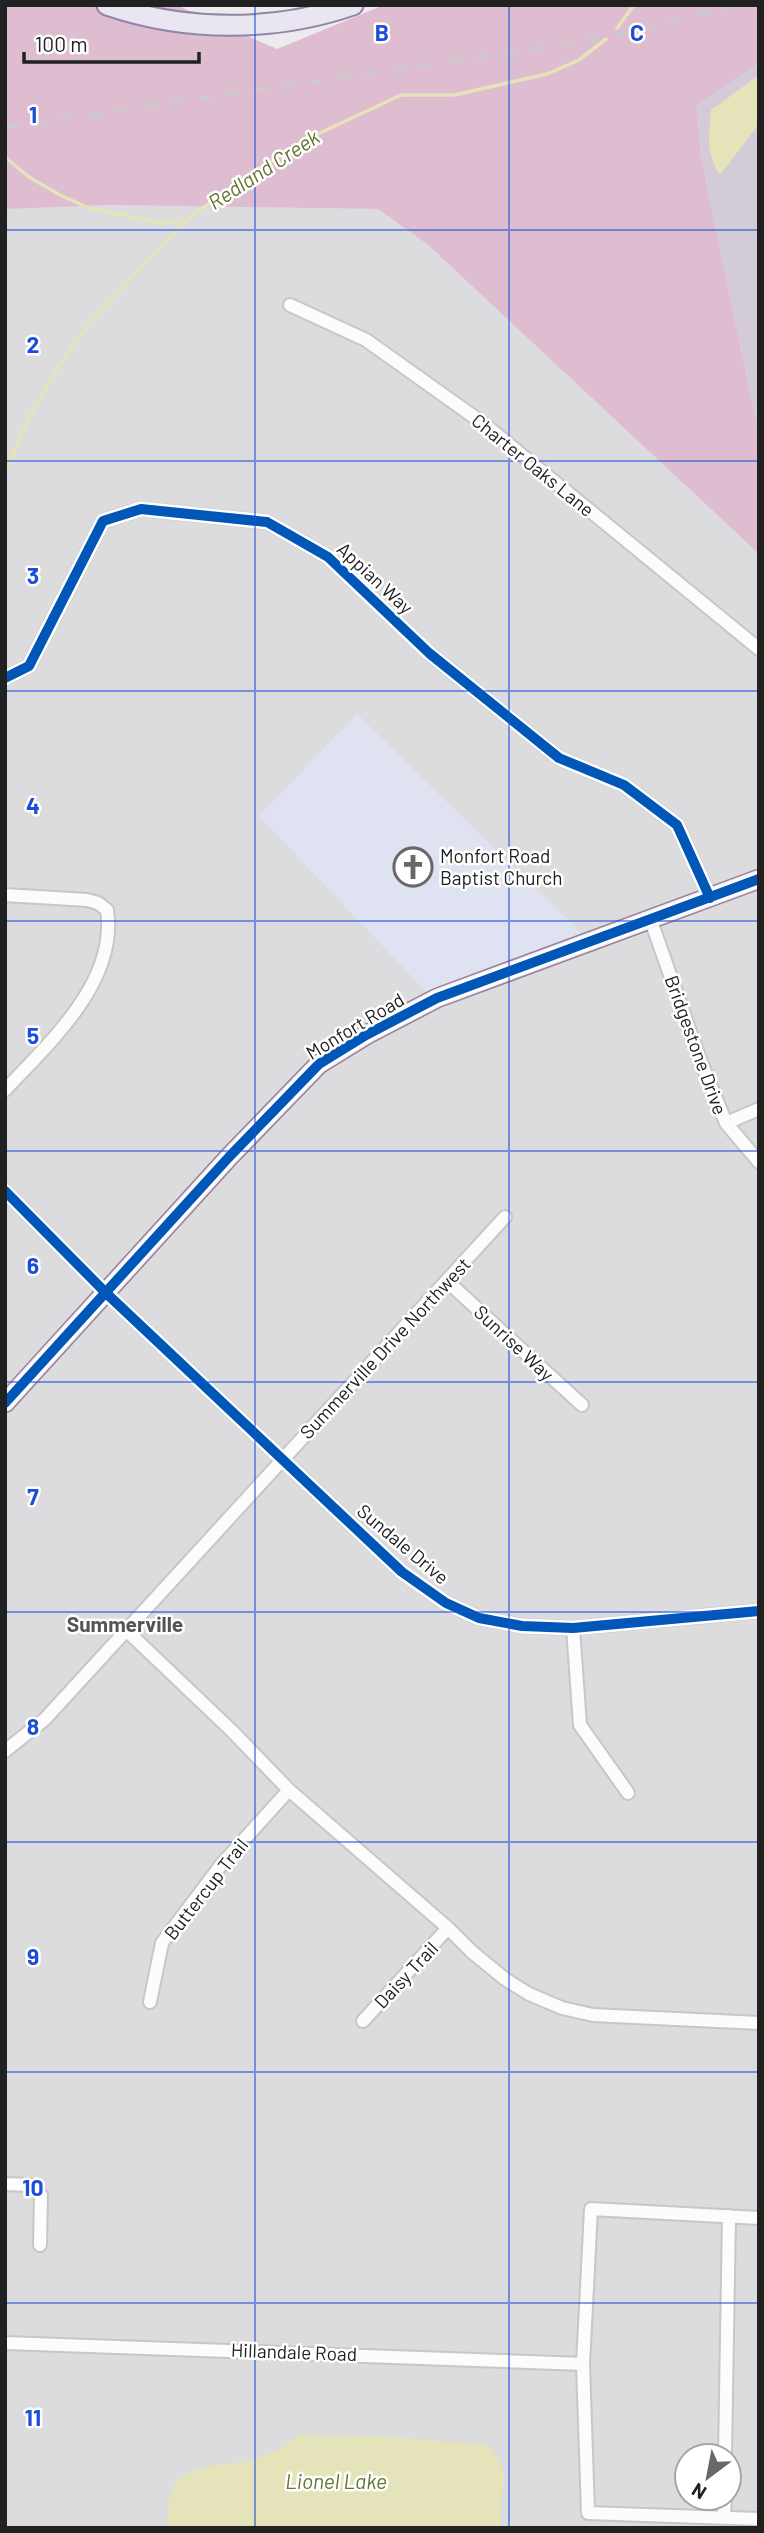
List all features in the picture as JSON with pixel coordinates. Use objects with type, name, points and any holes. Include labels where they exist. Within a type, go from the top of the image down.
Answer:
[{"type":"main road","points":[[107,5],[171,21],[234,25],[278,23],[346,6]]},
{"type":"street","name":"Charter Oaks Lane","points":[[290,305],[366,340],[484,424],[759,649]]},
{"type":"street","name":"Appian Way","points":[[5,678],[29,666],[103,521],[141,509],[267,522],[328,557],[429,653],[559,758],[624,785],[677,825],[710,898]]},
{"type":"street","name":"Monfort Road","points":[[5,1403],[229,1157],[319,1064],[366,1035],[437,998],[759,879]]},
{"type":"street","points":[[5,895],[87,900],[98,903],[107,910],[108,920],[102,956],[82,1003],[5,1090]]},
{"type":"street","name":"Bridgestone Drive","points":[[650,918],[699,1057],[726,1123],[759,1162]]},
{"type":"street","points":[[726,1123],[759,1109]]},
{"type":"street","name":"Sundale Drive","points":[[5,1191],[106,1293],[402,1572],[446,1603],[479,1618],[522,1626],[573,1628],[759,1611]]},
{"type":"street","name":"Summerville Drive Northwest","points":[[5,1751],[46,1719],[505,1217]]},
{"type":"street","name":"Sunrise Way","points":[[447,1281],[582,1405]]},
{"type":"street","points":[[573,1628],[580,1725],[628,1793]]},
{"type":"street","points":[[127,1631],[232,1731],[289,1790],[472,1952],[505,1979],[529,1994],[562,2008],[593,2015],[759,2024]]},
{"type":"street","name":"Buttercup Trail","points":[[150,2002],[162,1943],[221,1865],[289,1790]]},
{"type":"street","name":"Daisy Trail","points":[[363,2021],[448,1928]]},
{"type":"street","points":[[5,2184],[30,2185],[41,2195],[40,2245]]},
{"type":"street","points":[[759,2218],[591,2209],[583,2364],[588,2513],[759,2518]]},
{"type":"street","points":[[725,2442],[729,2216]]},
{"type":"street","name":"Hillandale Road","points":[[5,2343],[583,2364]]},
{"type":"street","points":[[724,2512],[724,2516]]},
{"type":"shaded area","points":[[5,5],[176,5],[277,49],[384,5],[759,5],[759,63],[697,105],[701,156],[755,416],[759,421],[759,554],[427,244],[378,209],[108,205],[5,209]]},
{"type":"shaded area","points":[[759,63],[759,421],[755,416],[701,156],[697,105]]},
{"type":"shaded area","points":[[108,205],[378,209],[427,244],[759,554],[759,2528],[5,2528],[5,208]]},
{"type":"shaded area","points":[[357,714],[585,937],[431,997],[259,816]]},
{"type":"water","points":[[759,75],[759,124],[720,175],[710,151],[711,110]]},
{"type":"water","name":"Lionel Lake","points":[[298,2435],[383,2436],[491,2446],[504,2472],[499,2528],[167,2528],[169,2500],[179,2479],[210,2466],[251,2461],[282,2448]]},
{"type":"waterway","name":"Redland Creek","points":[[617,28],[634,5]]},
{"type":"waterway","name":"Redland Creek","points":[[5,157],[29,177],[89,208],[160,223],[186,220],[253,172],[307,139],[401,95],[454,95],[547,74],[579,60],[606,39]]},
{"type":"waterway","points":[[5,473],[40,398],[86,328],[185,222]]},
{"type":"railway","points":[[5,127],[515,52],[635,31],[741,5]]},
{"type":"cycle path","points":[[5,678],[29,666],[103,521],[141,509],[267,522],[328,557],[429,653],[559,758],[624,785],[677,825],[710,898]]},
{"type":"cycle path","points":[[5,1403],[229,1157],[319,1064],[366,1035],[437,998],[759,879]]},
{"type":"cycle path","points":[[5,1191],[106,1293],[402,1572],[446,1603],[479,1618],[522,1626],[573,1628],[759,1611]]},
{"type":"place","name":"Monfort Road Baptist Church","points":[[413,867]]},
{"type":"district","name":"Summerville","points":[[125,1625]]}]
